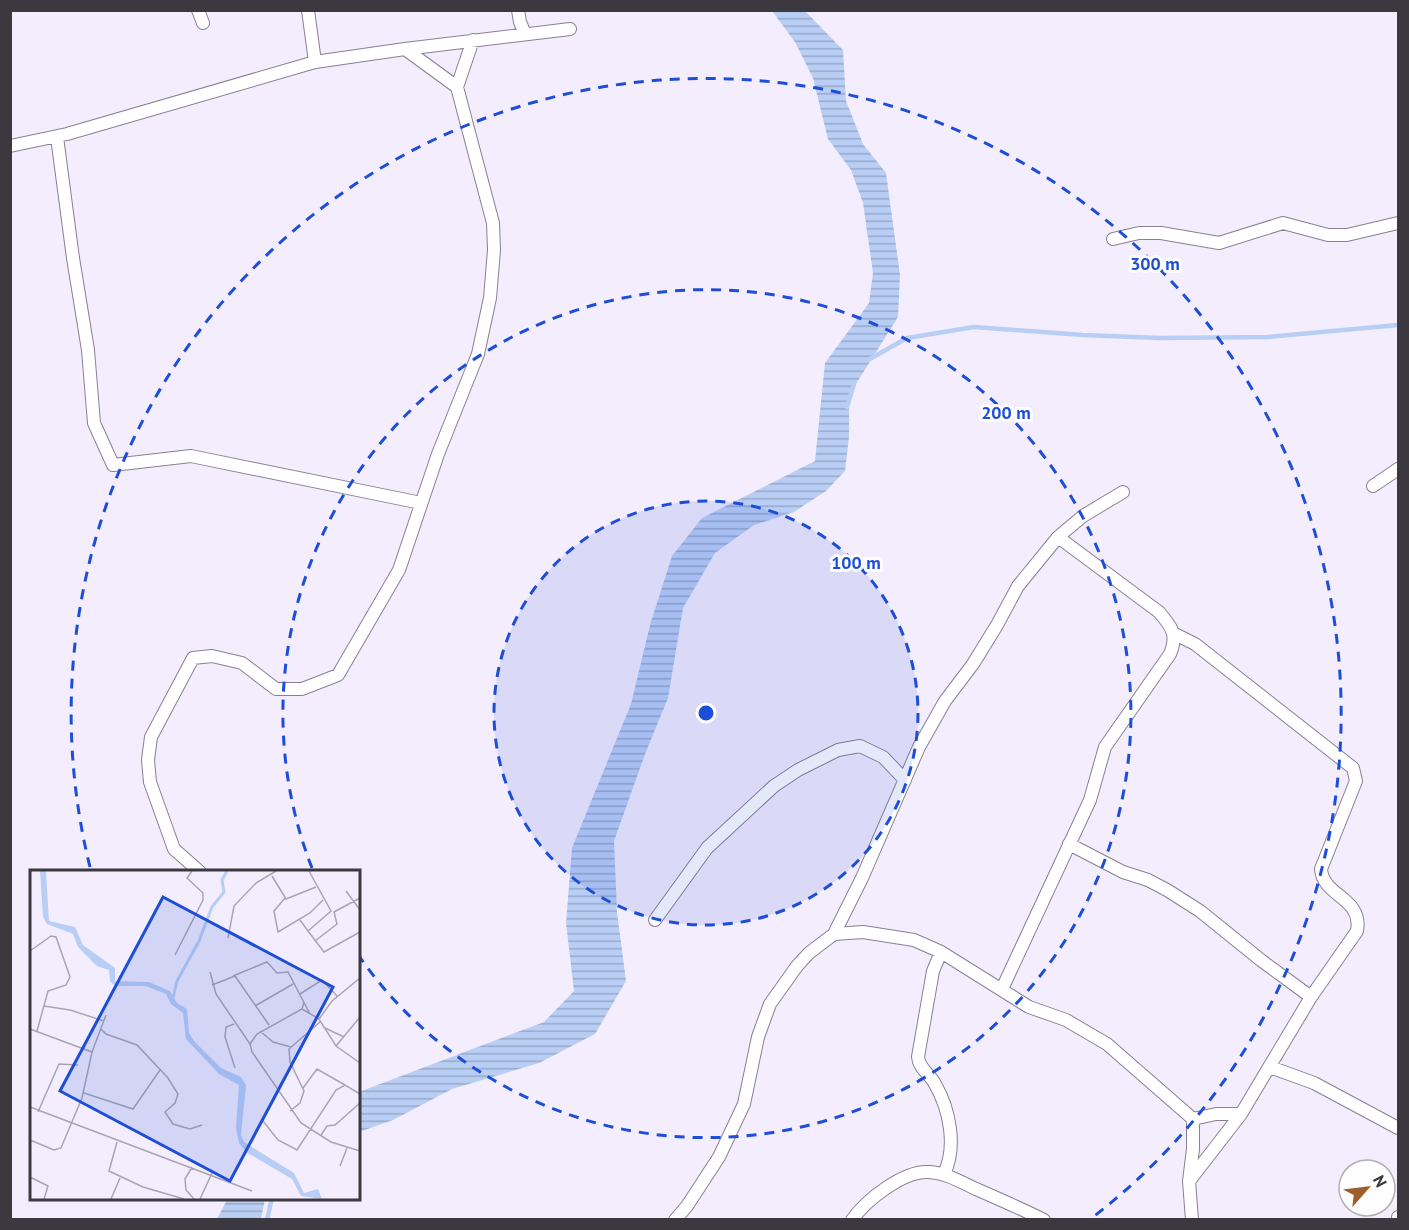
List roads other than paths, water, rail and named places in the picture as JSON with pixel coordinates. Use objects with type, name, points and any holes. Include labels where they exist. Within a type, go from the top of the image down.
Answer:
[{"type":"street","points":[[308,10],[315,62]]},
{"type":"street","points":[[518,10],[525,34]]},
{"type":"street","points":[[10,146],[57,137],[315,62],[405,48],[570,30]]},
{"type":"street","points":[[198,870],[174,849],[150,782],[148,760],[152,737],[193,658],[212,656],[243,663],[276,689],[302,689],[338,675],[399,570],[438,454],[478,354],[490,298],[494,250],[493,223],[457,87],[473,40]]},
{"type":"street","points":[[405,48],[457,87]]},
{"type":"street","points":[[57,137],[88,350],[94,423],[113,465],[191,456],[421,503]]},
{"type":"street","points":[[1113,239],[1139,233],[1161,233],[1220,243],[1283,223],[1328,235],[1347,235],[1398,223]]},
{"type":"street","points":[[1373,486],[1398,470]]},
{"type":"street","points":[[675,1220],[687,1206],[719,1157],[744,1104],[758,1037],[770,1004],[797,966],[809,953],[834,934],[862,878],[918,747],[945,701],[973,664],[1018,586],[1058,537],[1083,516],[1124,492]]},
{"type":"street","points":[[1002,989],[1090,800],[1105,747],[1170,654],[1175,642],[1171,626],[1159,612],[1058,537]]},
{"type":"street","points":[[1173,633],[1195,644],[1353,768],[1356,781],[1321,869],[1322,877],[1328,886],[1353,908],[1359,920],[1357,931],[1311,997],[1241,1114],[1190,1180]]},
{"type":"street","points":[[655,920],[707,848],[774,786],[798,770],[838,750],[860,746],[883,758],[904,780]]},
{"type":"street","points":[[1069,844],[1123,872],[1148,880],[1167,890],[1200,911],[1311,997]]},
{"type":"street","points":[[834,934],[863,932],[914,940],[941,952],[1029,1007],[1066,1020],[1107,1044],[1193,1119],[1190,1180],[1192,1220]]},
{"type":"street","points":[[941,952],[933,971],[918,1062],[935,1083],[951,1133],[950,1162],[944,1174]]},
{"type":"street","points":[[1270,1067],[1314,1083],[1398,1128]]},
{"type":"street","points":[[1193,1119],[1216,1114],[1241,1114]]},
{"type":"street","points":[[852,1220],[881,1191],[906,1177],[926,1171],[944,1174],[1044,1220]]},
{"type":"water","points":[[772,11],[805,11],[843,50],[846,101],[863,144],[886,173],[900,275],[898,317],[849,395],[849,437],[845,471],[826,491],[794,512],[754,525],[715,553],[683,608],[668,698],[614,841],[617,912],[626,981],[595,1034],[539,1063],[452,1089],[393,1120],[360,1132],[360,1092],[544,1022],[574,991],[566,923],[572,848],[631,704],[650,625],[672,556],[702,518],[815,461],[825,363],[869,303],[873,273],[863,203],[851,170],[828,139],[813,78],[795,42]]},
{"type":"water","points":[[227,1200],[265,1200],[261,1219],[217,1219]]},
{"type":"waterway","points":[[868,360],[907,338],[974,327],[1160,338],[1268,337],[1398,325]]},
{"type":"waterway","points":[[847,407],[854,384]]},
{"type":"waterway","points":[[267,1220],[272,1200]]}]
